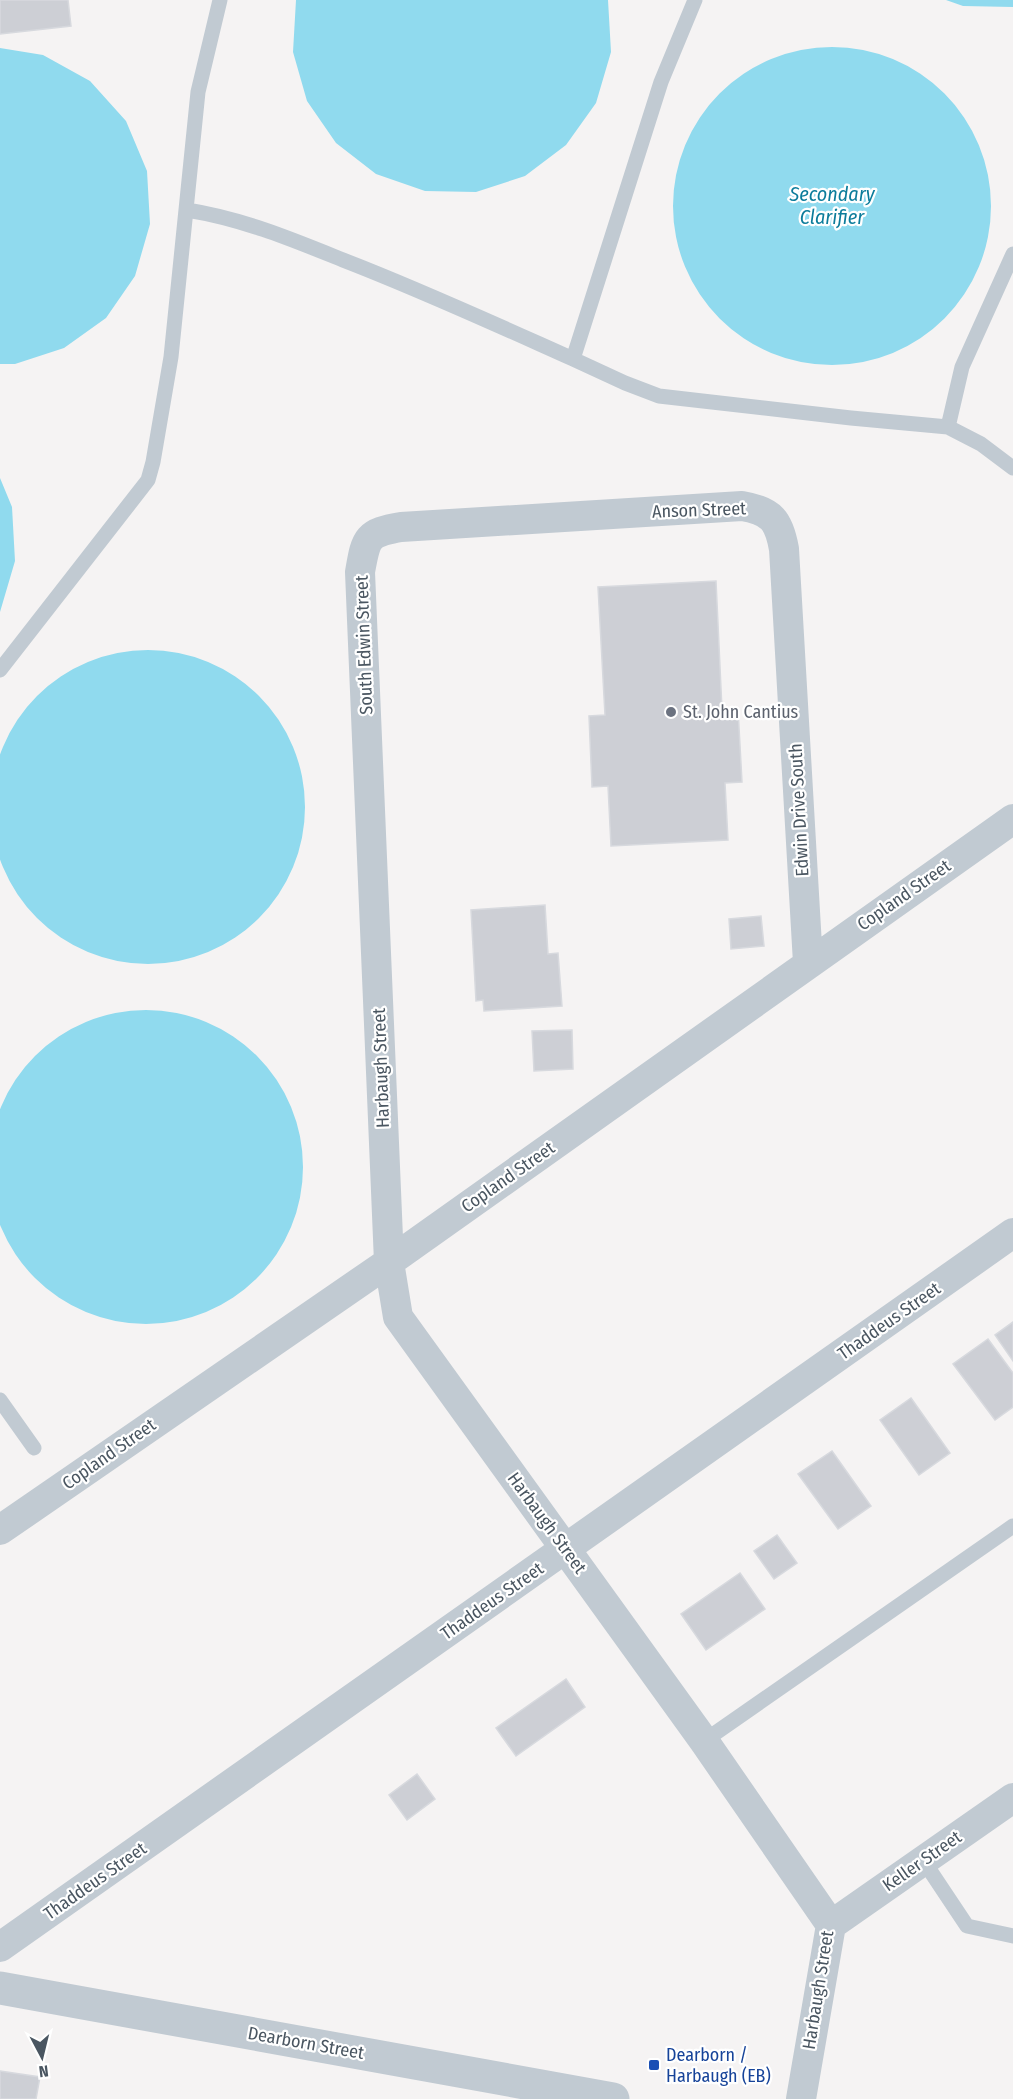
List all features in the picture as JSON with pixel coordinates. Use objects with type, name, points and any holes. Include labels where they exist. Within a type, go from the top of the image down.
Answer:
[{"type":"street","name":"Anson Street","points":[[624,513],[742,506],[758,508],[772,517]]},
{"type":"street","name":"South Edwin Street","points":[[374,903],[360,572],[369,537],[379,531],[401,527],[624,513]]},
{"type":"street","name":"Edwin Drive South","points":[[772,517],[780,530],[784,549],[808,963]]},
{"type":"street","name":"Copland Street","points":[[12,1517],[389,1262],[1013,819]]},
{"type":"street","name":"Harbaugh Street","points":[[374,903],[389,1262],[398,1317],[704,1741],[831,1925],[801,2099]]},
{"type":"street","name":"Thaddeus Street","points":[[0,1947],[1013,1233]]},
{"type":"street","name":"Keller Street","points":[[831,1925],[1013,1798]]},
{"type":"street","name":"Dearborn Street","points":[[0,1988],[592,2097]]},
{"type":"lane","points":[[0,670],[148,480],[171,357],[198,92],[220,0]]},
{"type":"lane","points":[[573,358],[661,82],[695,0]]},
{"type":"lane","points":[[187,210],[219,215],[261,227],[380,274],[659,396],[948,427],[981,444],[1013,468]]},
{"type":"lane","points":[[948,427],[962,368],[1013,254]]},
{"type":"lane","points":[[0,1400],[34,1448]]},
{"type":"lane","points":[[704,1741],[1013,1526]]},
{"type":"lane","points":[[923,1860],[968,1926],[1013,1936]]},
{"type":"water","points":[[296,0],[608,0],[611,52],[596,103],[566,145],[525,176],[476,192],[425,191],[376,174],[336,143],[307,101],[293,52]]},
{"type":"water","points":[[946,0],[1013,0],[1013,7],[963,6]]},
{"type":"water","name":"Secondary Clarifier","points":[[832,47],[878,54],[907,66],[933,83],[955,105],[972,131],[984,160],[991,206],[984,252],[972,281],[955,307],[933,329],[907,346],[878,358],[832,365],[786,358],[757,346],[731,329],[709,307],[692,281],[680,252],[673,206],[680,160],[692,131],[709,105],[731,83],[757,66],[786,54]]},
{"type":"water","points":[[0,48],[43,55],[90,81],[126,121],[147,171],[150,224],[135,276],[106,318],[64,348],[15,364],[0,364]]},
{"type":"water","points":[[0,478],[12,507],[15,561],[0,612]]},
{"type":"water","points":[[133,650],[163,650],[194,656],[222,668],[248,685],[270,707],[287,733],[299,761],[305,792],[305,822],[299,853],[287,881],[270,907],[248,929],[222,946],[194,958],[163,964],[133,964],[102,958],[74,946],[48,929],[26,907],[9,881],[-3,853],[-9,822],[-9,792],[-3,761],[9,733],[26,707],[48,685],[74,668],[102,656]]},
{"type":"water","points":[[146,1010],[177,1013],[206,1022],[233,1036],[257,1056],[277,1080],[291,1107],[300,1136],[303,1167],[300,1198],[291,1227],[277,1254],[257,1278],[233,1298],[206,1312],[177,1321],[146,1324],[115,1321],[86,1312],[59,1298],[35,1278],[15,1254],[1,1227],[-8,1198],[-11,1167],[-8,1136],[1,1107],[15,1080],[35,1056],[59,1036],[86,1022],[115,1013]]},
{"type":"building","points":[[0,0],[68,0],[71,26],[0,34]]},
{"type":"building","name":"St. John Cantius","points":[[716,581],[722,710],[738,709],[742,782],[725,783],[728,840],[611,846],[608,786],[592,787],[589,716],[605,715],[598,587]]},
{"type":"building","points":[[545,905],[548,954],[558,953],[562,1006],[484,1011],[483,1000],[476,1001],[471,910]]},
{"type":"building","points":[[761,916],[764,946],[731,949],[729,919]]},
{"type":"building","points":[[572,1030],[573,1069],[534,1071],[532,1031]]},
{"type":"building","points":[[1013,1322],[1013,1361],[995,1335]]},
{"type":"building","points":[[988,1339],[1013,1373],[1013,1407],[995,1420],[953,1364]]},
{"type":"building","points":[[911,1398],[950,1453],[919,1475],[880,1420]]},
{"type":"building","points":[[832,1451],[871,1506],[838,1529],[798,1474]]},
{"type":"building","points":[[777,1535],[797,1563],[774,1579],[754,1551]]},
{"type":"building","points":[[740,1573],[765,1609],[706,1650],[681,1614]]},
{"type":"building","points":[[566,1679],[585,1707],[516,1756],[496,1728]]},
{"type":"building","points":[[417,1774],[435,1799],[407,1820],[389,1795]]},
{"type":"building","points":[[0,2071],[40,2077],[36,2099],[0,2099]]},
{"type":"place","name":"St. John Cantius","points":[[671,712]]},
{"type":"place","name":"Dearborn / Harbaugh (EB)","points":[[654,2065]]}]
